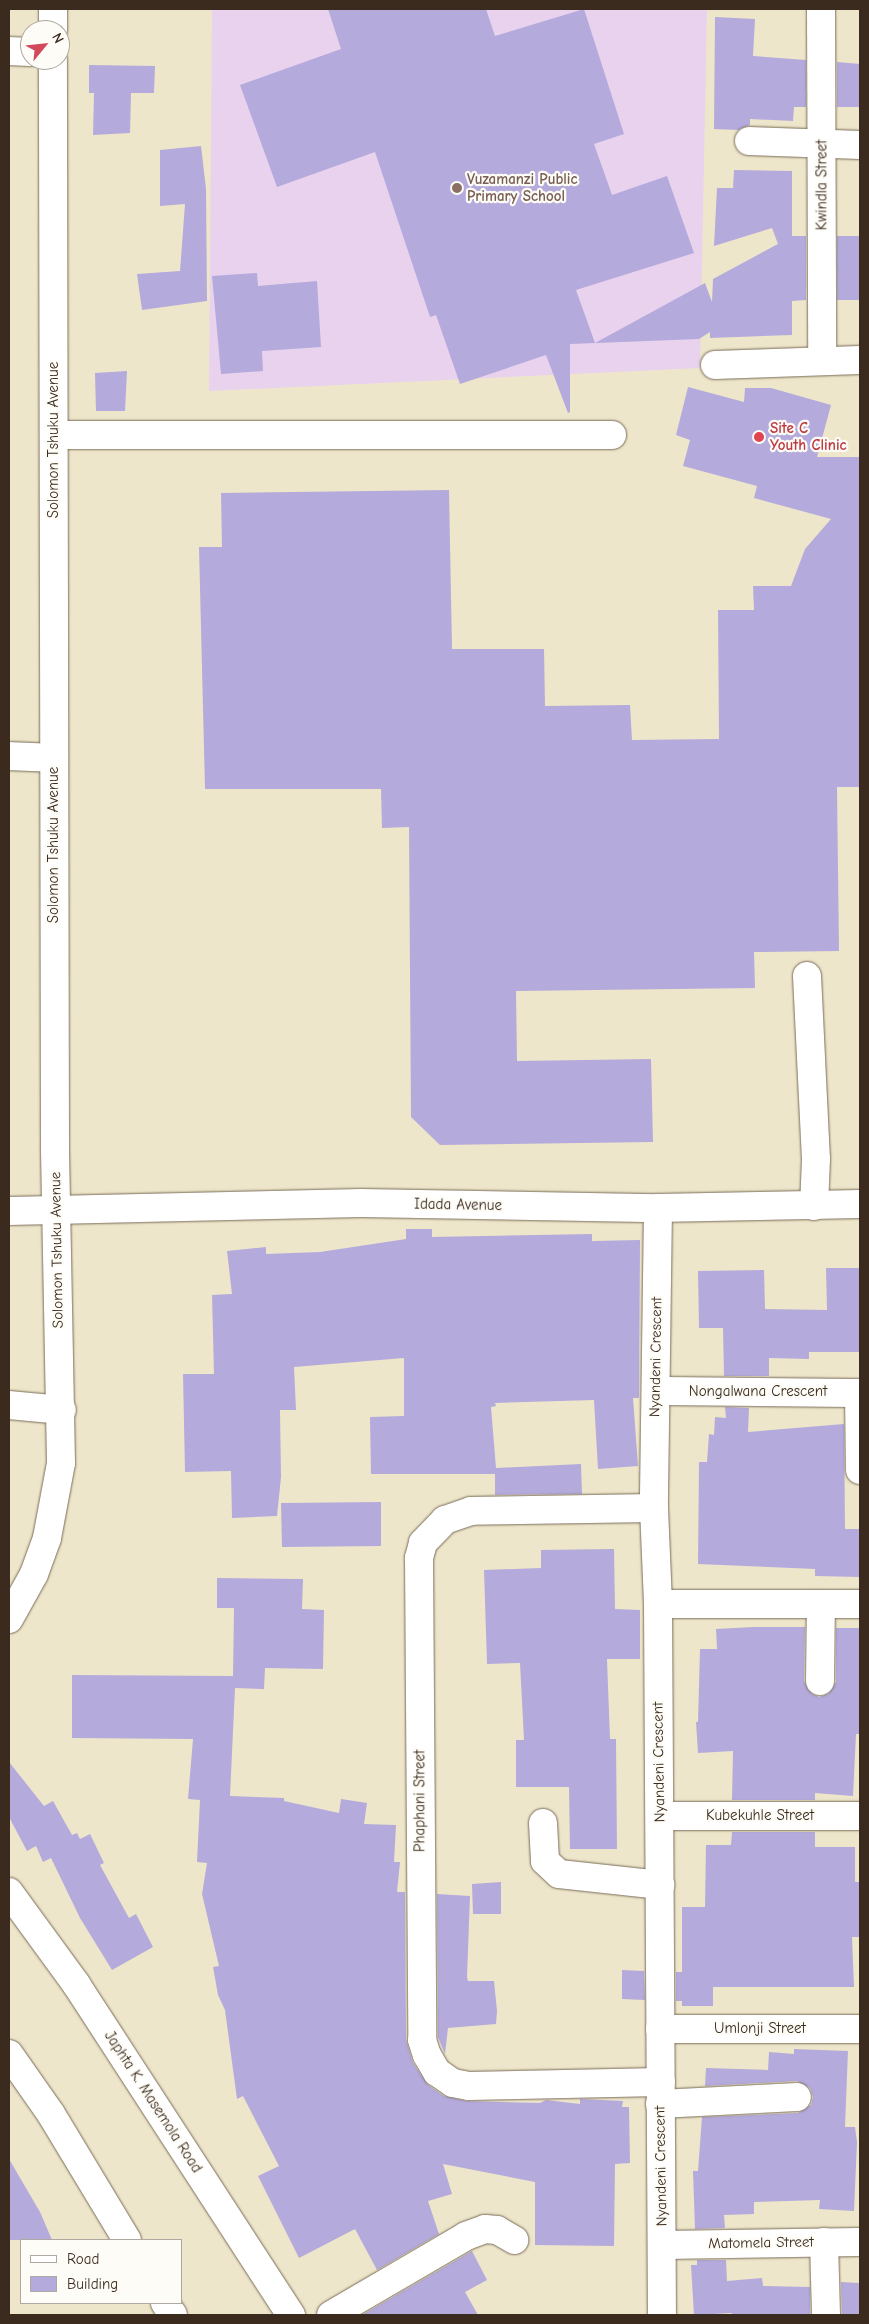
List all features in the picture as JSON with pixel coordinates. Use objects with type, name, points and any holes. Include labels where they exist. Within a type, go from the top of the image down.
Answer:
[{"type":"street","name":"Kwindla Street","points":[[821,9],[823,145],[822,361]]},
{"type":"street","name":"Solomon Tshuku Avenue","points":[[10,1616],[34,1574],[47,1538],[61,1463],[62,1410],[55,1212],[53,70]]},
{"type":"street","points":[[749,140],[823,145],[860,145]]},
{"type":"street","points":[[714,365],[860,360]]},
{"type":"street","points":[[54,435],[612,435]]},
{"type":"street","points":[[9,756],[54,758]]},
{"type":"street","points":[[807,976],[816,1159],[814,1206]]},
{"type":"street","name":"Idada Avenue","points":[[9,1211],[55,1212],[130,1207],[361,1203],[658,1208],[860,1204]]},
{"type":"street","name":"Nyandeni Crescent","points":[[658,1208],[654,1508],[658,1604],[662,2315]]},
{"type":"street","name":"Nongalwana Crescent","points":[[656,1391],[860,1393]]},
{"type":"street","points":[[860,1393],[860,1470]]},
{"type":"street","points":[[9,1405],[62,1410]]},
{"type":"street","name":"Phaphani Street","points":[[654,1508],[472,1511],[445,1520],[423,1543],[419,1558],[422,2021],[427,2055],[437,2072],[453,2083],[469,2086],[797,2097]]},
{"type":"street","points":[[658,1604],[860,1604]]},
{"type":"street","points":[[820,1681],[821,1604]]},
{"type":"street","name":"Kubekuhle Street","points":[[660,1816],[860,1816]]},
{"type":"street","points":[[543,1823],[545,1861],[559,1874],[660,1885]]},
{"type":"street","name":"Japhta K. Masemola Road","points":[[9,1892],[76,1984],[292,2315]]},
{"type":"street","name":"Umlonji Street","points":[[660,2029],[860,2029]]},
{"type":"street","points":[[9,2054],[51,2114],[126,2239]]},
{"type":"street","points":[[331,2315],[466,2236],[486,2229],[497,2230],[514,2240]]},
{"type":"street","points":[[824,2242],[826,2315]]},
{"type":"street","name":"Matomela Street","points":[[662,2245],[860,2242]]},
{"type":"street","points":[[166,2304],[173,2315]]},
{"type":"shaded area","name":"Vuzamanzi Public Primary School","points":[[212,9],[707,9],[700,368],[209,391]]},
{"type":"building","points":[[328,9],[486,9],[495,36],[584,9],[624,134],[594,144],[612,195],[667,176],[694,253],[576,290],[595,343],[705,283],[712,302],[713,279],[778,244],[772,228],[714,246],[717,188],[733,188],[734,170],[792,171],[792,236],[806,236],[806,300],[792,301],[792,335],[710,338],[710,332],[699,339],[570,344],[570,412],[568,413],[546,355],[460,384],[436,315],[430,317],[375,152],[277,187],[240,85],[341,49]]},
{"type":"building","points":[[715,17],[755,19],[753,56],[806,60],[806,107],[794,107],[793,121],[750,119],[750,125],[739,130],[714,129]]},
{"type":"building","points":[[837,62],[860,64],[860,107],[837,107]]},
{"type":"building","points":[[89,65],[155,66],[154,93],[131,93],[130,133],[93,135],[94,93],[89,93]]},
{"type":"building","points":[[201,146],[206,189],[207,301],[142,310],[137,274],[180,271],[185,204],[160,206],[160,150]]},
{"type":"building","points":[[837,236],[860,236],[860,300],[837,300]]},
{"type":"building","points":[[257,273],[258,286],[317,281],[321,347],[262,351],[263,371],[221,374],[212,276]]},
{"type":"building","points":[[127,371],[125,411],[96,411],[95,373]]},
{"type":"building","points":[[688,387],[744,402],[745,388],[771,388],[831,405],[817,457],[860,457],[860,787],[837,787],[839,951],[754,952],[755,988],[516,991],[517,1061],[651,1059],[653,1142],[440,1145],[411,1117],[409,827],[382,828],[381,789],[205,789],[199,547],[222,547],[221,493],[449,490],[452,649],[544,649],[545,706],[630,705],[632,740],[719,739],[718,610],[754,610],[753,586],[791,586],[805,549],[831,519],[754,498],[757,486],[683,466],[690,440],[676,435]]},
{"type":"building","points":[[406,1229],[432,1229],[432,1237],[592,1234],[592,1241],[640,1240],[639,1398],[633,1398],[638,1466],[598,1469],[594,1400],[495,1403],[496,1406],[491,1407],[496,1468],[581,1464],[582,1494],[495,1495],[495,1474],[371,1474],[370,1417],[404,1416],[404,1358],[294,1367],[296,1410],[280,1410],[281,1477],[277,1516],[232,1518],[231,1471],[185,1472],[183,1374],[214,1374],[212,1295],[232,1294],[227,1251],[266,1247],[266,1254],[320,1252],[406,1239]]},
{"type":"building","points":[[826,1268],[860,1268],[860,1352],[809,1352],[809,1359],[769,1358],[769,1376],[724,1376],[723,1328],[699,1328],[698,1271],[764,1270],[765,1309],[827,1310]]},
{"type":"building","points":[[725,1407],[749,1408],[748,1432],[844,1424],[845,1529],[860,1529],[860,1577],[815,1576],[815,1569],[698,1564],[699,1462],[707,1462],[709,1434],[714,1435],[715,1417],[726,1418]]},
{"type":"building","points":[[381,1502],[381,1546],[282,1547],[281,1503]]},
{"type":"building","points":[[614,1549],[615,1609],[640,1610],[640,1659],[607,1659],[610,1739],[616,1739],[617,1849],[570,1849],[569,1787],[516,1787],[516,1740],[524,1740],[520,1663],[487,1664],[484,1570],[541,1568],[541,1550]]},
{"type":"building","points":[[217,1578],[303,1579],[302,1609],[324,1610],[323,1669],[265,1668],[264,1689],[235,1688],[230,1796],[284,1798],[284,1801],[339,1813],[341,1799],[367,1803],[364,1824],[396,1825],[394,1862],[400,1862],[397,1892],[405,1892],[406,2040],[413,2063],[428,2085],[444,2096],[466,2101],[540,2103],[546,2100],[580,2104],[580,2099],[623,2101],[622,2107],[629,2107],[630,2163],[615,2164],[614,2246],[535,2245],[535,2182],[443,2164],[452,2194],[428,2201],[439,2234],[377,2270],[355,2229],[299,2258],[258,2176],[279,2166],[243,2096],[237,2099],[225,2010],[218,1995],[213,1967],[219,1966],[202,1894],[207,1863],[197,1862],[200,1800],[188,1799],[193,1739],[72,1738],[72,1675],[233,1676],[234,1608],[217,1608]]},
{"type":"building","points":[[805,1627],[804,1681],[812,1694],[819,1697],[828,1694],[836,1682],[836,1628],[860,1628],[860,1734],[856,1734],[853,1796],[815,1793],[815,1800],[732,1800],[733,1751],[698,1753],[696,1722],[698,1722],[700,1649],[717,1649],[716,1629]]},
{"type":"building","points":[[9,1762],[44,1806],[53,1801],[72,1835],[77,1833],[80,1839],[90,1834],[104,1863],[100,1865],[129,1918],[136,1914],[153,1947],[112,1970],[80,1918],[51,1858],[43,1862],[36,1846],[27,1851],[9,1817]]},
{"type":"building","points":[[732,1832],[815,1832],[815,1847],[855,1847],[855,1882],[860,1882],[860,1937],[852,1937],[854,1987],[713,1987],[713,2006],[682,2006],[682,2001],[676,2001],[676,1972],[682,1972],[682,1907],[705,1907],[706,1845],[731,1845]]},
{"type":"building","points":[[501,1882],[501,1914],[473,1914],[472,1884]]},
{"type":"building","points":[[437,1894],[470,1896],[467,1977],[468,1981],[494,1981],[497,2011],[496,2024],[448,2028],[445,2054],[438,2037]]},
{"type":"building","points":[[622,1970],[644,1971],[645,2000],[622,1999]]},
{"type":"building","points":[[794,2049],[848,2051],[845,2127],[855,2127],[857,2142],[854,2211],[819,2209],[820,2200],[754,2202],[754,2214],[724,2215],[725,2228],[695,2229],[693,2171],[698,2171],[702,2117],[798,2113],[811,2105],[813,2097],[810,2088],[797,2081],[705,2086],[706,2068],[768,2070],[769,2052],[794,2054]]},
{"type":"building","points":[[9,2159],[40,2212],[52,2239],[9,2240]]},
{"type":"building","points":[[472,2251],[487,2280],[465,2292],[478,2315],[362,2315]]},
{"type":"building","points":[[697,2260],[726,2260],[727,2281],[762,2278],[763,2286],[810,2287],[810,2315],[732,2315],[732,2313],[694,2315],[691,2265],[697,2265]]},
{"type":"building","points":[[841,2282],[859,2283],[860,2315],[842,2315]]},
{"type":"place","name":"Vuzamanzi Public Primary School","points":[[457,188]]},
{"type":"place","name":"Site C Youth Clinic","points":[[759,437]]}]
